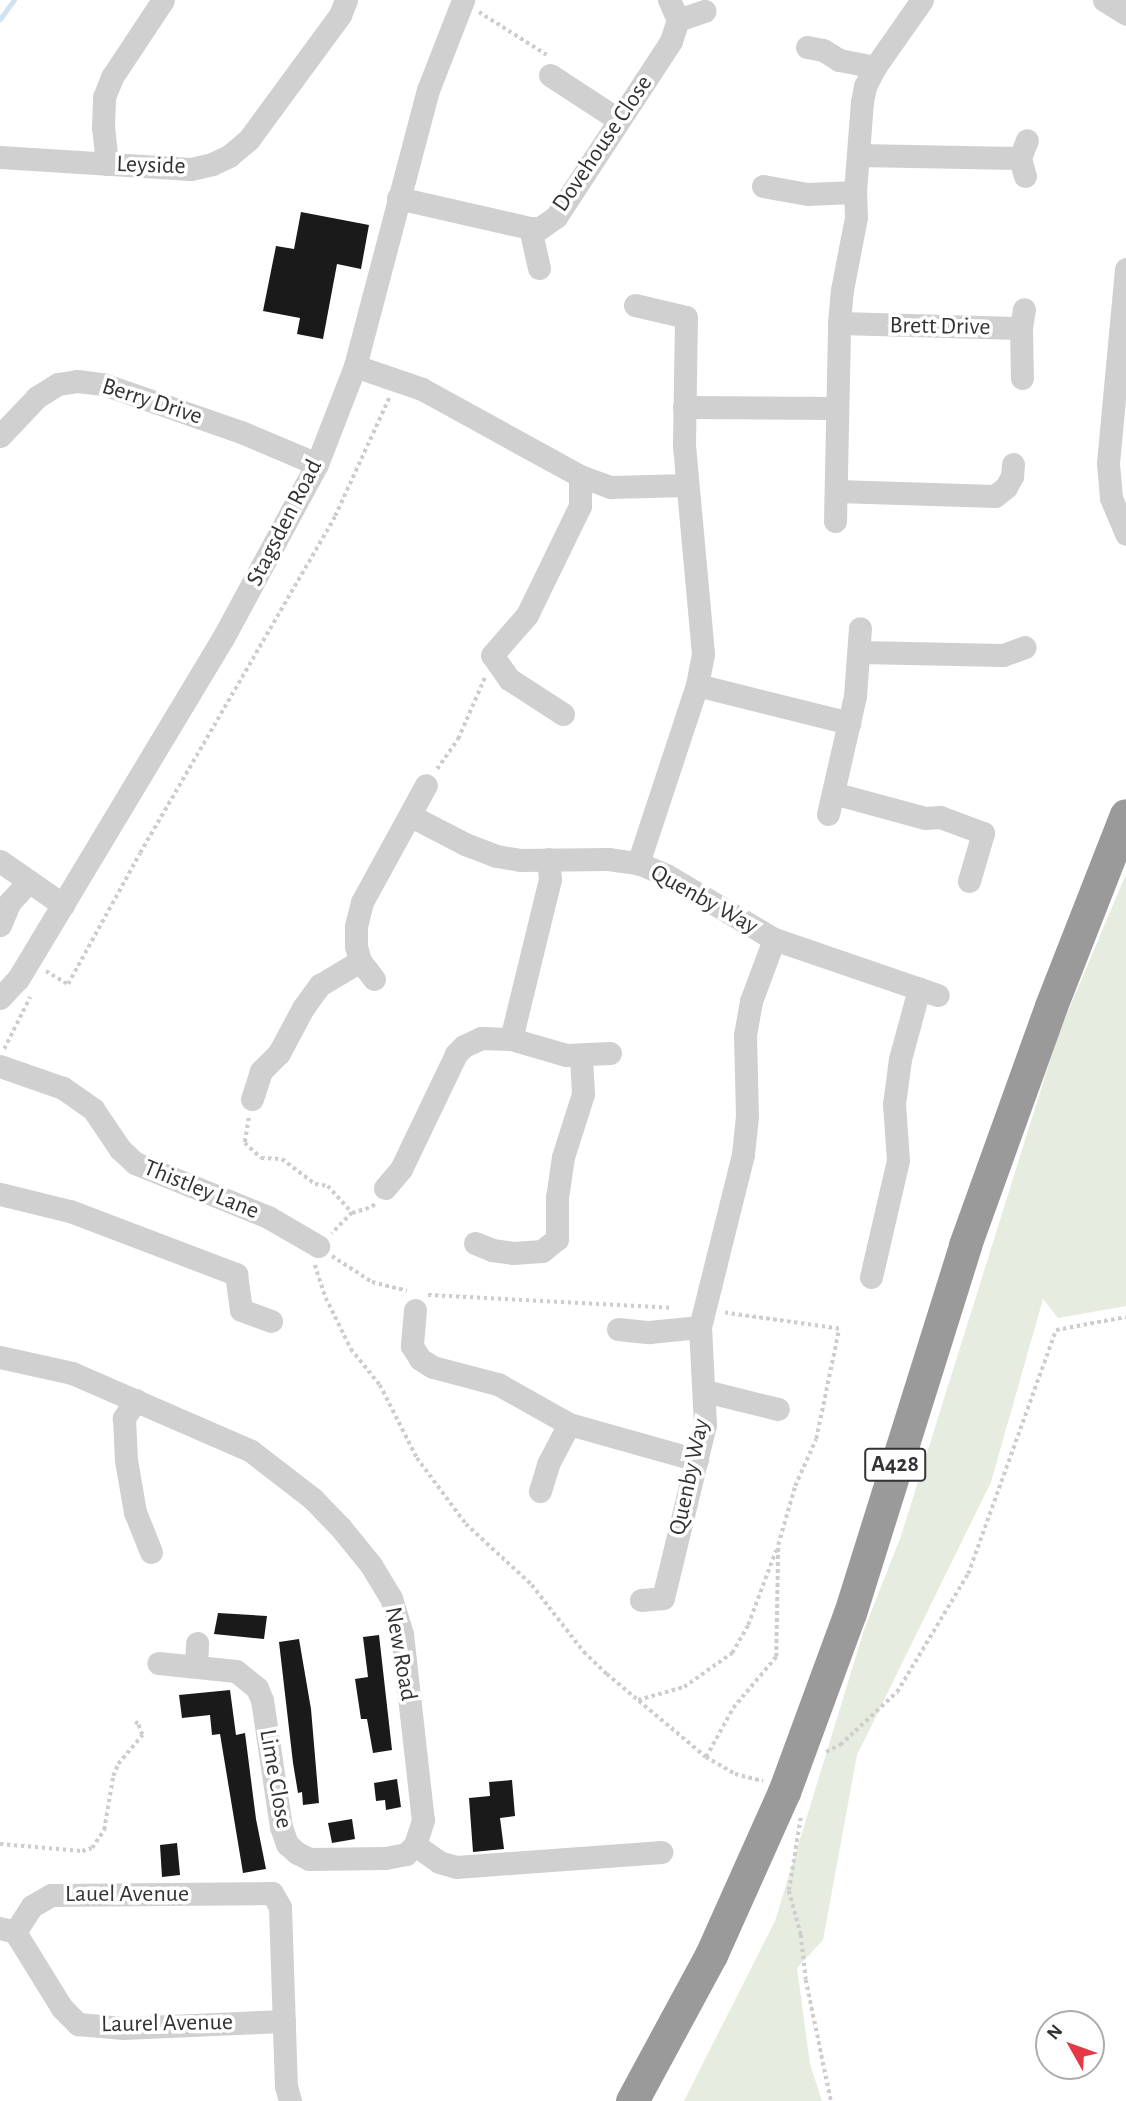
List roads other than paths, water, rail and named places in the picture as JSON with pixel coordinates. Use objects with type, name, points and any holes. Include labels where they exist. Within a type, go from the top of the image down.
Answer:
[{"type":"highway","name":"A428","points":[[632,2101],[711,1955],[789,1780],[850,1613],[965,1245],[1051,1006],[1126,815]]},
{"type":"street","points":[[107,164],[103,128],[104,97],[112,77],[163,0]]},
{"type":"street","name":"Leyside","points":[[0,157],[191,169],[229,156],[249,139],[340,15],[346,0]]},
{"type":"street","points":[[835,521],[835,408],[839,323],[842,290],[856,217],[855,192],[862,102],[865,86],[875,67],[922,0]]},
{"type":"street","points":[[1104,0],[1126,14]]},
{"type":"street","name":"Stagsden Road","points":[[0,998],[18,979],[63,905],[260,573],[317,464],[355,366],[428,90],[463,1]]},
{"type":"street","points":[[674,10],[704,12]]},
{"type":"street","name":"Dovehouse Close","points":[[398,198],[540,228],[556,217],[671,41],[674,10]]},
{"type":"street","points":[[807,47],[823,50],[839,60],[875,67]]},
{"type":"street","points":[[550,75],[620,120]]},
{"type":"street","points":[[858,155],[1024,158]]},
{"type":"street","points":[[762,186],[807,194],[855,192]]},
{"type":"street","points":[[530,228],[538,268]]},
{"type":"street","points":[[1126,269],[1108,463],[1111,498],[1126,534]]},
{"type":"street","name":"Quenby Way","points":[[635,305],[668,315],[686,317],[684,407],[687,485],[703,654],[697,685],[638,863],[666,875],[774,939],[751,1001],[745,1035],[747,1116],[743,1154],[702,1318],[705,1425],[663,1598],[641,1600]]},
{"type":"street","name":"Brett Drive","points":[[839,323],[1023,318],[1022,378]]},
{"type":"street","points":[[355,366],[397,380],[462,409],[580,476],[611,487],[687,485]]},
{"type":"street","name":"Berry Drive","points":[[0,435],[37,397],[58,384],[77,381],[103,384],[241,432],[317,464]]},
{"type":"street","points":[[684,407],[835,408]]},
{"type":"street","points":[[837,491],[995,496],[1006,487],[1012,476],[1013,464]]},
{"type":"street","points":[[563,714],[509,679],[492,655],[527,615],[580,506],[580,476]]},
{"type":"street","points":[[860,628],[860,652],[849,723],[831,804],[925,818],[940,817],[983,833],[969,881]]},
{"type":"street","points":[[860,652],[1003,655],[1028,647]]},
{"type":"street","points":[[697,685],[849,723]]},
{"type":"street","points":[[252,1099],[254,1065],[279,1053],[303,1008],[320,985],[367,970],[356,926],[362,902],[426,785]]},
{"type":"street","points":[[411,816],[464,844],[496,856],[520,860],[608,859],[638,863]]},
{"type":"street","points":[[510,1039],[550,879],[548,859]]},
{"type":"street","points":[[0,860],[63,905]]},
{"type":"street","points":[[0,925],[10,902],[29,881]]},
{"type":"street","points":[[774,939],[929,992],[900,1059],[894,1104],[898,1160],[871,1277]]},
{"type":"street","points":[[385,1188],[401,1169],[456,1054],[481,1038],[510,1039],[581,1057],[610,1053]]},
{"type":"street","points":[[475,1243],[492,1250],[513,1253],[542,1251],[557,1238],[559,1178],[583,1094],[581,1057]]},
{"type":"street","name":"Thistley Lane","points":[[1,1061],[63,1088],[93,1109],[120,1149],[135,1163],[268,1217],[318,1246]]},
{"type":"street","points":[[0,1194],[70,1211],[236,1274],[241,1310],[271,1321]]},
{"type":"street","points":[[417,1302],[412,1346],[420,1359],[433,1367],[498,1384],[569,1424],[697,1460]]},
{"type":"street","points":[[618,1329],[649,1332],[702,1318]]},
{"type":"street","name":"New Road","points":[[0,1357],[72,1373],[209,1431],[262,1458],[313,1499],[371,1565],[391,1598],[402,1633],[423,1820],[415,1844]]},
{"type":"street","points":[[705,1391],[778,1409]]},
{"type":"street","points":[[136,1400],[124,1418],[126,1460],[135,1512],[151,1552]]},
{"type":"street","points":[[540,1491],[548,1464],[569,1424]]},
{"type":"street","name":"Lime Close","points":[[158,1663],[196,1654],[236,1671],[257,1688],[262,1700],[281,1827],[287,1844],[297,1853],[309,1859],[385,1858],[406,1854],[415,1844]]},
{"type":"street","points":[[415,1844],[439,1862],[456,1867],[661,1852]]},
{"type":"street","name":"Lauel Avenue","points":[[8,1930],[32,1906],[51,1895],[272,1893],[280,1907],[285,2021]]},
{"type":"street","name":"Laurel Avenue","points":[[8,1930],[62,2008],[78,2024],[123,2028],[285,2021]]},
{"type":"street","points":[[285,2021],[286,2086],[290,2101]]},
{"type":"waterway","points":[[0,19],[14,0]]}]
